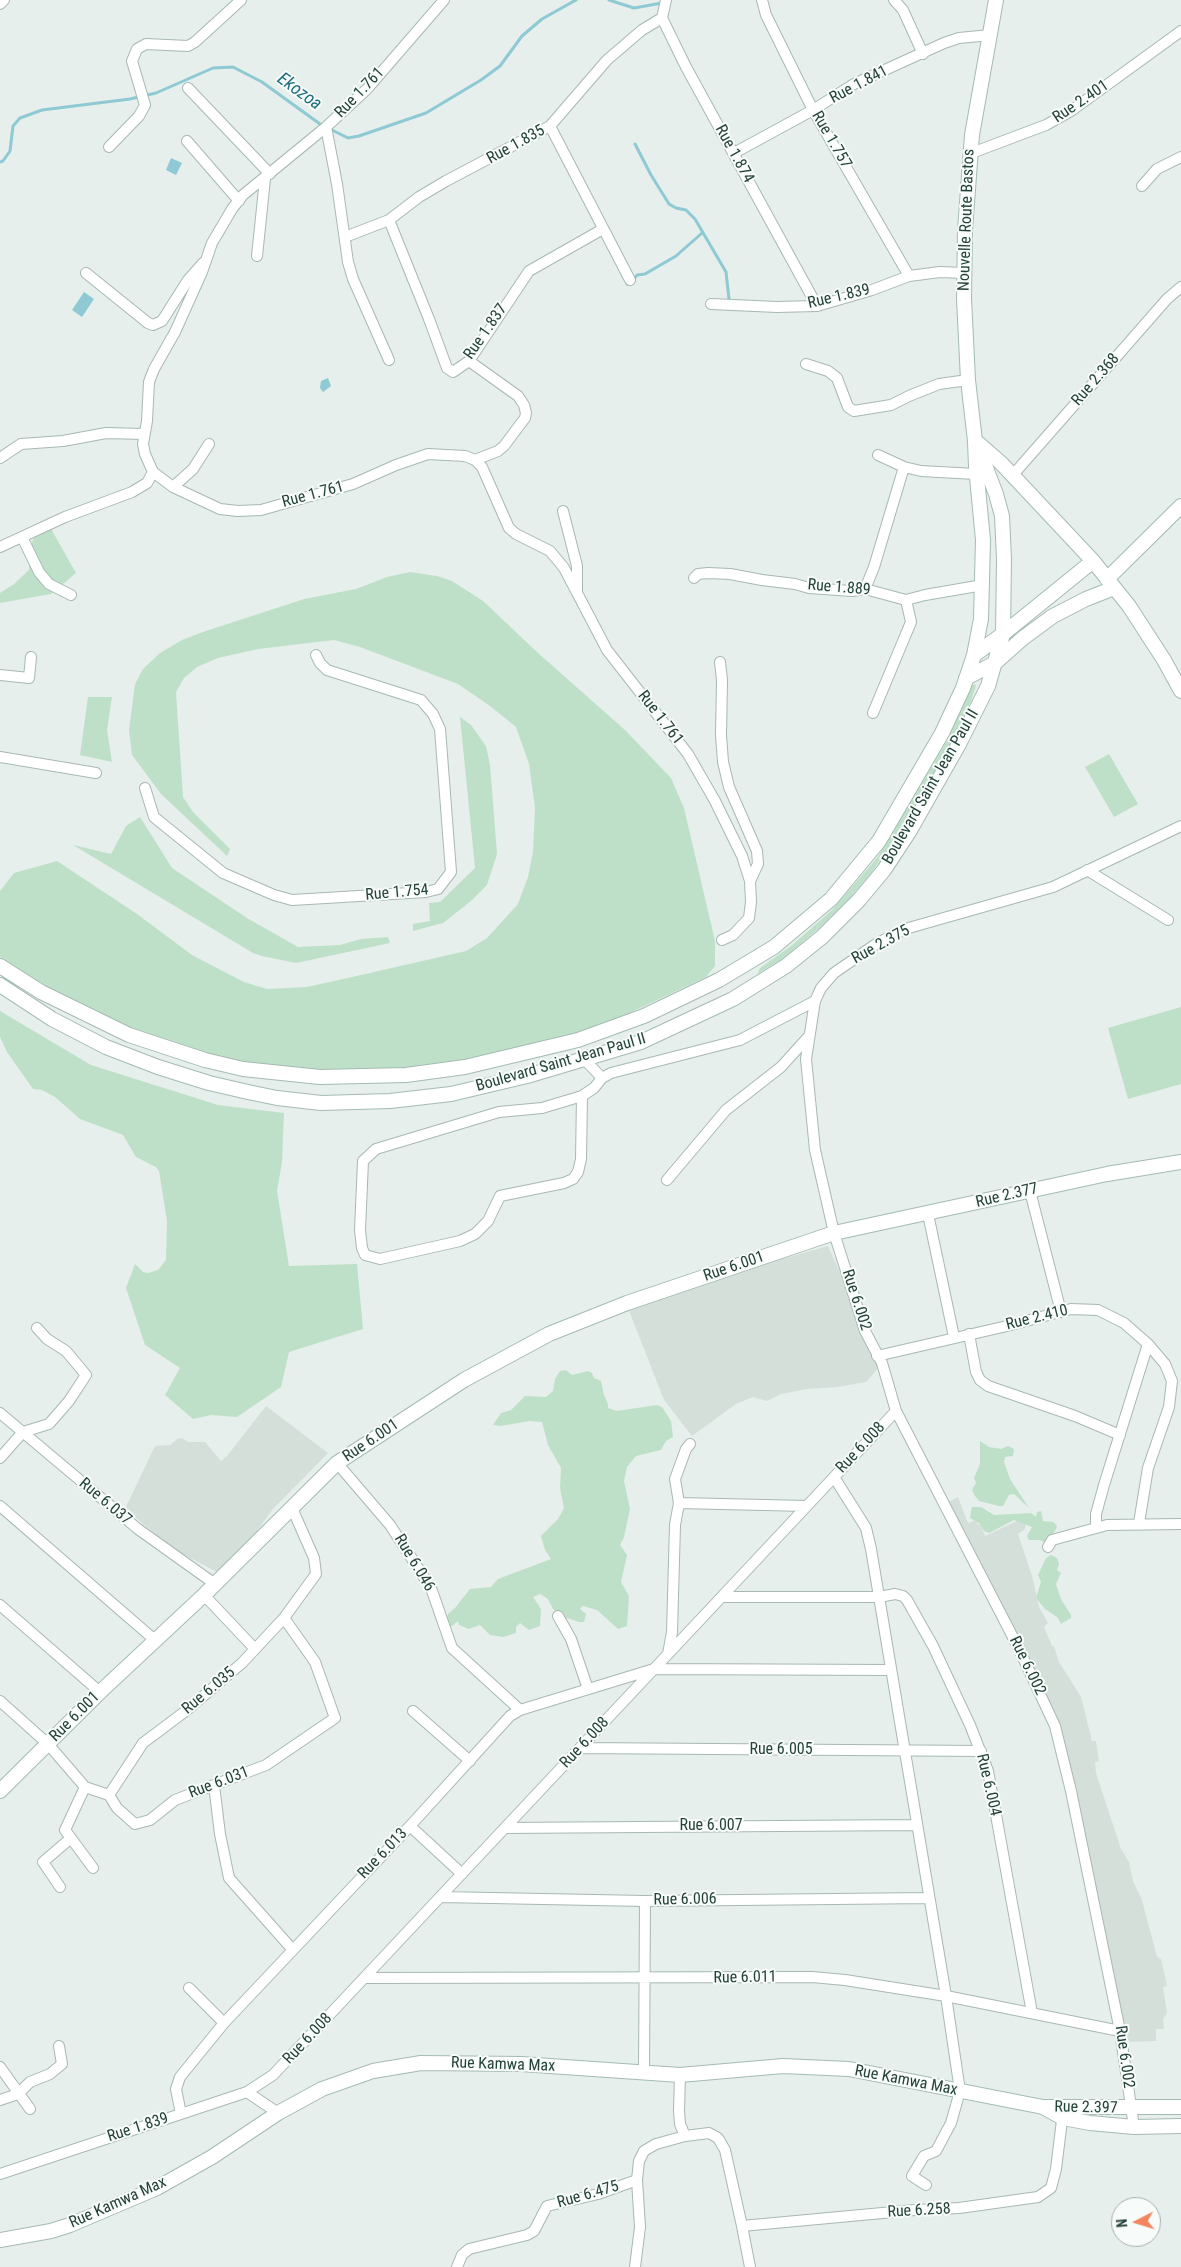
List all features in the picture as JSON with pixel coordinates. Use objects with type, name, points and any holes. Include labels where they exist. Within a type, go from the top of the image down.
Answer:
[{"type":"main road","name":"Nouvelle Route Bastos","points":[[975,441],[968,380],[964,273],[969,154],[996,0]]},
{"type":"main road","points":[[975,441],[1012,476],[1093,561],[1144,629],[1181,691]]},
{"type":"main road","name":"Boulevard Saint Jean Paul II","points":[[0,966],[41,992],[129,1035],[205,1060],[243,1068],[320,1077],[406,1075],[464,1067],[578,1040],[644,1016],[720,980],[774,947],[831,899],[879,841],[942,733],[974,655],[981,619],[983,540],[976,474],[975,441]]},
{"type":"main road","name":"Boulevard Saint Jean Paul II","points":[[0,986],[52,1019],[106,1047],[208,1083],[277,1098],[321,1103],[358,1102],[452,1094],[585,1060],[641,1042],[732,999],[786,966],[822,937],[859,900],[884,870],[909,832],[959,744],[988,686],[1003,634],[1004,559],[1002,516],[989,473],[975,441]]},
{"type":"main road","points":[[966,678],[995,663],[1023,638],[1053,616],[1086,599],[1110,583],[1178,514]]},
{"type":"main road","points":[[974,655],[1093,561]]},
{"type":"main road","name":"Rue 2.377","points":[[834,1233],[1107,1174],[1181,1162]]},
{"type":"main road","name":"Rue 6.001","points":[[0,1791],[100,1692],[204,1595],[337,1463],[464,1380],[549,1334],[626,1303],[834,1233]]},
{"type":"main road","name":"Rue Kamwa Max","points":[[0,2240],[51,2231],[70,2225],[157,2188],[212,2157],[278,2113],[322,2089],[373,2071],[421,2063],[521,2064],[680,2076],[783,2066],[849,2069],[1043,2107]]},
{"type":"main road","name":"Rue 2.397","points":[[1043,2107],[1063,2112],[1090,2123],[1134,2127],[1181,2126]]},
{"type":"main road","name":"Rue 2.397","points":[[1063,2112],[1181,2107]]},
{"type":"street","points":[[0,4],[4,0]]},
{"type":"street","points":[[109,147],[139,116],[145,106],[132,61],[137,49],[146,44],[188,46],[196,42],[241,0]]},
{"type":"street","name":"Rue 1.761","points":[[444,0],[367,89],[326,127],[239,201],[212,243],[176,332],[154,369],[149,382],[147,421],[144,434],[145,454],[153,472],[173,487],[220,508],[261,510],[353,484],[396,464],[428,454],[465,456],[475,460],[482,467],[509,528],[516,534],[550,552],[564,568],[607,650],[688,754],[715,801],[742,856],[750,881],[751,902],[749,918],[733,935],[722,940]]},
{"type":"street","points":[[662,18],[666,0]]},
{"type":"street","name":"Rue 1.757","points":[[762,0],[766,15],[813,110],[909,276]]},
{"type":"street","points":[[894,0],[903,10],[923,54]]},
{"type":"street","name":"Rue 1.835","points":[[345,237],[389,220],[419,197],[550,126],[607,60],[642,30],[662,18]]},
{"type":"street","name":"Rue 1.874","points":[[662,18],[686,68],[817,306]]},
{"type":"street","name":"Rue 2.401","points":[[969,154],[1046,125],[1071,112],[1181,31]]},
{"type":"street","name":"Rue 1.841","points":[[734,153],[813,110],[854,84],[959,38],[990,35]]},
{"type":"street","points":[[188,88],[267,176],[257,256]]},
{"type":"street","points":[[550,126],[630,280]]},
{"type":"street","points":[[326,127],[348,262],[353,278],[389,360]]},
{"type":"street","points":[[187,141],[239,201]]},
{"type":"street","points":[[1142,186],[1157,169],[1181,158]]},
{"type":"street","name":"Rue 1.837","points":[[389,220],[430,319],[447,368],[453,372],[469,361],[529,271],[603,229]]},
{"type":"street","points":[[86,273],[153,325],[162,321],[188,280],[207,259]]},
{"type":"street","name":"Rue 1.839","points":[[711,304],[777,307],[817,306],[872,290],[909,276],[940,272],[964,273]]},
{"type":"street","name":"Rue 2.368","points":[[1012,476],[1167,299],[1181,287]]},
{"type":"street","points":[[469,361],[518,396],[524,405],[526,413],[525,418],[504,446],[498,451],[475,460]]},
{"type":"street","points":[[806,364],[828,371],[837,378],[848,407],[854,412],[892,405],[939,384],[968,380]]},
{"type":"street","points":[[0,458],[21,444],[63,441],[106,433],[144,434]]},
{"type":"street","points":[[173,487],[193,469],[209,444]]},
{"type":"street","points":[[878,454],[904,467],[937,472],[976,474]]},
{"type":"street","points":[[865,589],[874,567],[904,467]]},
{"type":"street","points":[[0,547],[132,492],[147,483],[153,472]]},
{"type":"street","points":[[563,511],[577,566],[577,593]]},
{"type":"street","points":[[22,537],[39,572],[49,584],[72,595]]},
{"type":"street","name":"Rue 1.889","points":[[694,578],[698,574],[730,574],[809,588],[852,591],[865,589],[906,600],[983,585]]},
{"type":"street","points":[[873,713],[911,622],[906,600]]},
{"type":"street","name":"Rue 1.754","points":[[145,788],[154,817],[223,873],[274,895],[292,900],[426,892],[438,889],[451,872],[440,729],[433,714],[421,700],[328,670],[320,663],[316,655]]},
{"type":"street","points":[[0,675],[29,678],[31,657]]},
{"type":"street","points":[[720,662],[723,762],[729,787],[757,851],[758,864],[750,881]]},
{"type":"street","points":[[0,757],[96,774]]},
{"type":"street","name":"Rue 2.375","points":[[834,1233],[815,1150],[806,1059],[808,1036],[815,1001],[821,988],[834,973],[876,944],[905,929],[1054,886],[1181,826]]},
{"type":"street","points":[[1088,870],[1168,920]]},
{"type":"street","points":[[582,1096],[581,1159],[578,1172],[573,1179],[564,1183],[500,1196],[488,1221],[475,1234],[460,1241],[380,1260],[366,1255],[362,1248],[360,1230],[363,1161],[376,1148],[499,1112],[542,1108],[582,1096],[594,1088],[602,1078],[611,1073],[740,1040],[815,1001]]},
{"type":"street","points":[[667,1180],[726,1110],[780,1067],[808,1036]]},
{"type":"street","points":[[585,1060],[602,1078]]},
{"type":"street","points":[[1030,1191],[1061,1312]]},
{"type":"street","points":[[928,1214],[954,1337]]},
{"type":"street","name":"Rue 6.002","points":[[834,1233],[865,1331],[882,1363],[896,1411],[1018,1647],[1055,1726],[1071,1790],[1120,2031],[1134,2127]]},
{"type":"street","name":"Rue 2.410","points":[[877,1356],[1083,1308],[1098,1310],[1124,1323],[1148,1344],[1164,1364],[1172,1381],[1169,1407],[1148,1468],[1139,1523]]},
{"type":"street","points":[[0,1458],[23,1432],[49,1424],[69,1401],[86,1375],[66,1351],[47,1340],[37,1328]]},
{"type":"street","points":[[969,1334],[976,1372],[980,1380],[988,1386],[1075,1416],[1120,1435]]},
{"type":"street","points":[[1096,1528],[1099,1504],[1148,1344]]},
{"type":"street","name":"Rue 6.008","points":[[273,2075],[896,1411]]},
{"type":"street","name":"Rue 6.037","points":[[0,1413],[138,1529],[215,1584]]},
{"type":"street","points":[[668,1654],[672,1632],[675,1525],[679,1503],[675,1479],[686,1449],[690,1444]]},
{"type":"street","name":"Rue 6.046","points":[[337,1463],[390,1525],[431,1588],[452,1648],[520,1710]]},
{"type":"street","points":[[834,1477],[866,1528],[946,1996],[960,2091],[951,2123],[936,2151],[924,2156],[912,2176],[926,2185]]},
{"type":"street","points":[[679,1503],[806,1506]]},
{"type":"street","points":[[0,1506],[156,1641]]},
{"type":"street","name":"Rue 6.035","points":[[109,1796],[143,1744],[187,1710],[255,1649],[284,1618],[316,1574],[314,1558],[292,1508]]},
{"type":"street","points":[[1048,1547],[1052,1540],[1107,1525],[1139,1523],[1181,1524]]},
{"type":"street","name":"Rue 6.004","points":[[722,1596],[879,1597],[895,1594],[908,1600],[933,1646],[981,1751],[988,1771],[1032,2013]]},
{"type":"street","points":[[204,1595],[255,1649]]},
{"type":"street","points":[[0,1606],[100,1692]]},
{"type":"street","points":[[558,1616],[571,1639],[588,1689]]},
{"type":"street","name":"Rue 6.031","points":[[109,1796],[117,1808],[135,1824],[150,1820],[175,1800],[266,1765],[335,1718],[315,1662],[284,1618]]},
{"type":"street","points":[[654,1669],[891,1670]]},
{"type":"street","name":"Rue 6.013","points":[[181,2114],[176,2089],[180,2077],[224,2023],[410,1826],[510,1716],[520,1710],[654,1669]]},
{"type":"street","points":[[0,1701],[48,1744],[84,1787],[109,1796]]},
{"type":"street","points":[[413,1711],[470,1761]]},
{"type":"street","name":"Rue 6.005","points":[[580,1748],[981,1751]]},
{"type":"street","points":[[214,1785],[228,1878],[292,1949]]},
{"type":"street","points":[[84,1787],[65,1830],[93,1868]]},
{"type":"street","name":"Rue 6.007","points":[[505,1828],[917,1825]]},
{"type":"street","points":[[410,1826],[462,1874]]},
{"type":"street","points":[[60,1887],[44,1862],[71,1838]]},
{"type":"street","name":"Rue 6.006","points":[[440,1897],[644,1901],[929,1898]]},
{"type":"street","points":[[644,1901],[644,2073]]},
{"type":"street","name":"Rue 6.011","points":[[364,1978],[645,1979],[812,1977],[845,1980],[946,1996],[1120,2031]]},
{"type":"street","points":[[189,1988],[224,2023]]},
{"type":"street","points":[[0,2100],[18,2094],[30,2082],[50,2074],[62,2064],[59,2046]]},
{"type":"street","points":[[0,2067],[30,2109]]},
{"type":"street","name":"Rue 1.839","points":[[0,2174],[247,2092],[273,2075]]},
{"type":"street","points":[[680,2076],[680,2124],[685,2136]]},
{"type":"street","points":[[247,2092],[278,2113]]},
{"type":"street","name":"Rue 6.258","points":[[742,2226],[915,2210],[958,2208],[1038,2197],[1051,2188],[1056,2170],[1063,2112]]},
{"type":"street","name":"Rue 6.475","points":[[457,2267],[462,2255],[469,2249],[527,2235],[534,2231],[547,2206],[598,2194],[637,2180],[639,2161],[644,2151],[656,2144],[708,2132],[718,2138],[725,2150],[742,2226]]},
{"type":"street","points":[[635,2267],[640,2227],[637,2180]]},
{"type":"street","points":[[742,2226],[750,2267]]},
{"type":"shaded area","points":[[828,1246],[881,1365],[866,1382],[837,1387],[807,1389],[781,1394],[767,1401],[753,1397],[736,1404],[692,1436],[664,1400],[628,1308],[697,1283]]},
{"type":"shaded area","points":[[266,1406],[328,1453],[272,1510],[250,1541],[217,1572],[175,1550],[125,1509],[155,1446],[170,1445],[177,1439],[182,1438],[188,1442],[205,1442],[221,1461]]},
{"type":"shaded area","points":[[958,1497],[968,1523],[976,1520],[978,1525],[980,1524],[985,1536],[1019,1520],[1026,1525],[1024,1530],[1018,1534],[1032,1576],[1039,1607],[1048,1623],[1044,1627],[1052,1646],[1054,1646],[1059,1662],[1081,1697],[1092,1741],[1096,1741],[1099,1761],[1095,1762],[1096,1773],[1121,1849],[1129,1862],[1133,1881],[1142,1900],[1157,1957],[1161,1959],[1167,1986],[1163,1987],[1167,2013],[1163,2019],[1164,2029],[1156,2029],[1156,2041],[1131,2042],[1117,2031],[1054,1730],[948,1502]]},
{"type":"green space","points":[[50,527],[76,573],[51,594],[0,603],[0,593],[14,584],[29,570],[29,556],[33,539]]},
{"type":"green space","points":[[410,572],[437,576],[452,581],[483,601],[625,730],[671,778],[684,808],[715,941],[715,966],[706,977],[608,1023],[565,1037],[463,1062],[399,1071],[315,1072],[252,1065],[211,1057],[172,1043],[100,1016],[48,988],[0,957],[0,891],[14,873],[57,861],[137,914],[192,955],[244,982],[267,989],[307,987],[466,951],[487,938],[518,904],[528,877],[533,852],[535,808],[529,764],[516,727],[458,684],[360,647],[334,640],[258,649],[218,658],[197,667],[184,678],[176,692],[183,797],[193,812],[230,849],[227,856],[161,794],[132,755],[129,730],[135,684],[143,669],[160,653],[182,640],[203,632],[304,599],[356,589],[387,577]]},
{"type":"green space","points":[[975,684],[971,701],[951,744],[900,831],[872,872],[848,900],[818,929],[781,960],[757,974],[760,968],[791,946],[831,911],[877,858],[947,741],[972,685]]},
{"type":"green space","points":[[88,697],[112,697],[107,730],[112,762],[80,755]]},
{"type":"green space","points":[[460,717],[471,725],[486,746],[490,765],[497,854],[487,885],[471,901],[443,923],[413,931],[413,924],[430,921],[429,903],[440,902],[475,868]]},
{"type":"green space","points":[[1109,754],[1138,804],[1114,817],[1085,767]]},
{"type":"green space","points":[[140,817],[172,868],[247,918],[298,947],[340,945],[361,939],[388,937],[390,943],[296,963],[262,956],[253,953],[73,845],[111,854],[126,826]]},
{"type":"green space","points":[[1181,1007],[1181,1084],[1128,1099],[1108,1028]]},
{"type":"green space","points":[[0,1011],[91,1065],[218,1105],[284,1113],[282,1162],[277,1191],[289,1266],[357,1264],[363,1329],[289,1352],[281,1387],[237,1417],[211,1415],[193,1419],[165,1395],[180,1368],[145,1345],[126,1288],[135,1264],[143,1272],[148,1273],[158,1270],[166,1260],[167,1221],[159,1171],[156,1167],[136,1157],[123,1135],[80,1119],[55,1097],[42,1090],[33,1089],[7,1052],[0,1037]]},
{"type":"green space","points":[[566,1370],[572,1375],[588,1371],[592,1373],[594,1378],[601,1381],[608,1408],[617,1411],[657,1405],[662,1407],[671,1421],[673,1437],[666,1441],[661,1450],[636,1456],[627,1467],[624,1481],[630,1509],[624,1537],[620,1545],[627,1555],[621,1582],[629,1596],[627,1626],[618,1629],[597,1610],[583,1606],[580,1609],[586,1614],[584,1622],[564,1617],[553,1609],[548,1599],[540,1594],[533,1597],[541,1609],[540,1626],[529,1630],[520,1623],[516,1627],[516,1633],[503,1637],[490,1635],[480,1625],[469,1629],[459,1625],[458,1621],[452,1626],[447,1626],[445,1624],[448,1614],[470,1589],[491,1587],[498,1579],[551,1559],[545,1550],[541,1536],[558,1519],[564,1508],[560,1488],[561,1468],[548,1445],[542,1422],[529,1421],[501,1426],[493,1425],[501,1413],[511,1410],[525,1396],[546,1397],[553,1391],[555,1379],[560,1371]]},
{"type":"green space","points":[[980,1441],[989,1447],[1001,1449],[1008,1446],[1014,1449],[1013,1456],[1005,1457],[1004,1462],[1010,1479],[1029,1508],[1014,1494],[1009,1495],[1003,1506],[979,1501],[975,1496],[972,1490],[976,1483],[974,1478],[980,1464]]},
{"type":"green space","points":[[972,1507],[981,1507],[994,1515],[1031,1513],[1036,1517],[1037,1512],[1041,1511],[1043,1521],[1053,1522],[1057,1526],[1047,1543],[1039,1540],[1029,1540],[1027,1536],[1032,1527],[1014,1520],[989,1533],[984,1531],[979,1523],[970,1518]]},
{"type":"green space","points":[[1051,1555],[1057,1558],[1059,1564],[1057,1570],[1061,1573],[1056,1584],[1061,1599],[1071,1615],[1071,1618],[1061,1624],[1057,1617],[1045,1609],[1036,1598],[1041,1582],[1038,1575],[1046,1558]]},
{"type":"water","points":[[171,158],[182,163],[176,175],[166,170]]},
{"type":"water","points":[[84,292],[94,299],[82,317],[72,310]]},
{"type":"water","points":[[328,378],[331,386],[323,392],[320,388],[321,381]]},
{"type":"waterway","name":"Ekozoa","points":[[0,162],[3,161],[10,151],[13,126],[20,118],[42,110],[130,99],[156,93],[213,68],[233,67],[262,82],[320,124],[348,138],[359,136],[426,113],[481,80],[500,66],[522,36],[542,19],[576,0]]},
{"type":"waterway","name":"Ekozoa","points":[[609,0],[634,8],[662,3]]},
{"type":"waterway","points":[[635,144],[669,204],[686,210],[695,219],[726,272],[729,299]]},
{"type":"waterway","points":[[627,284],[632,282],[637,275],[645,274],[676,256],[702,233]]}]
